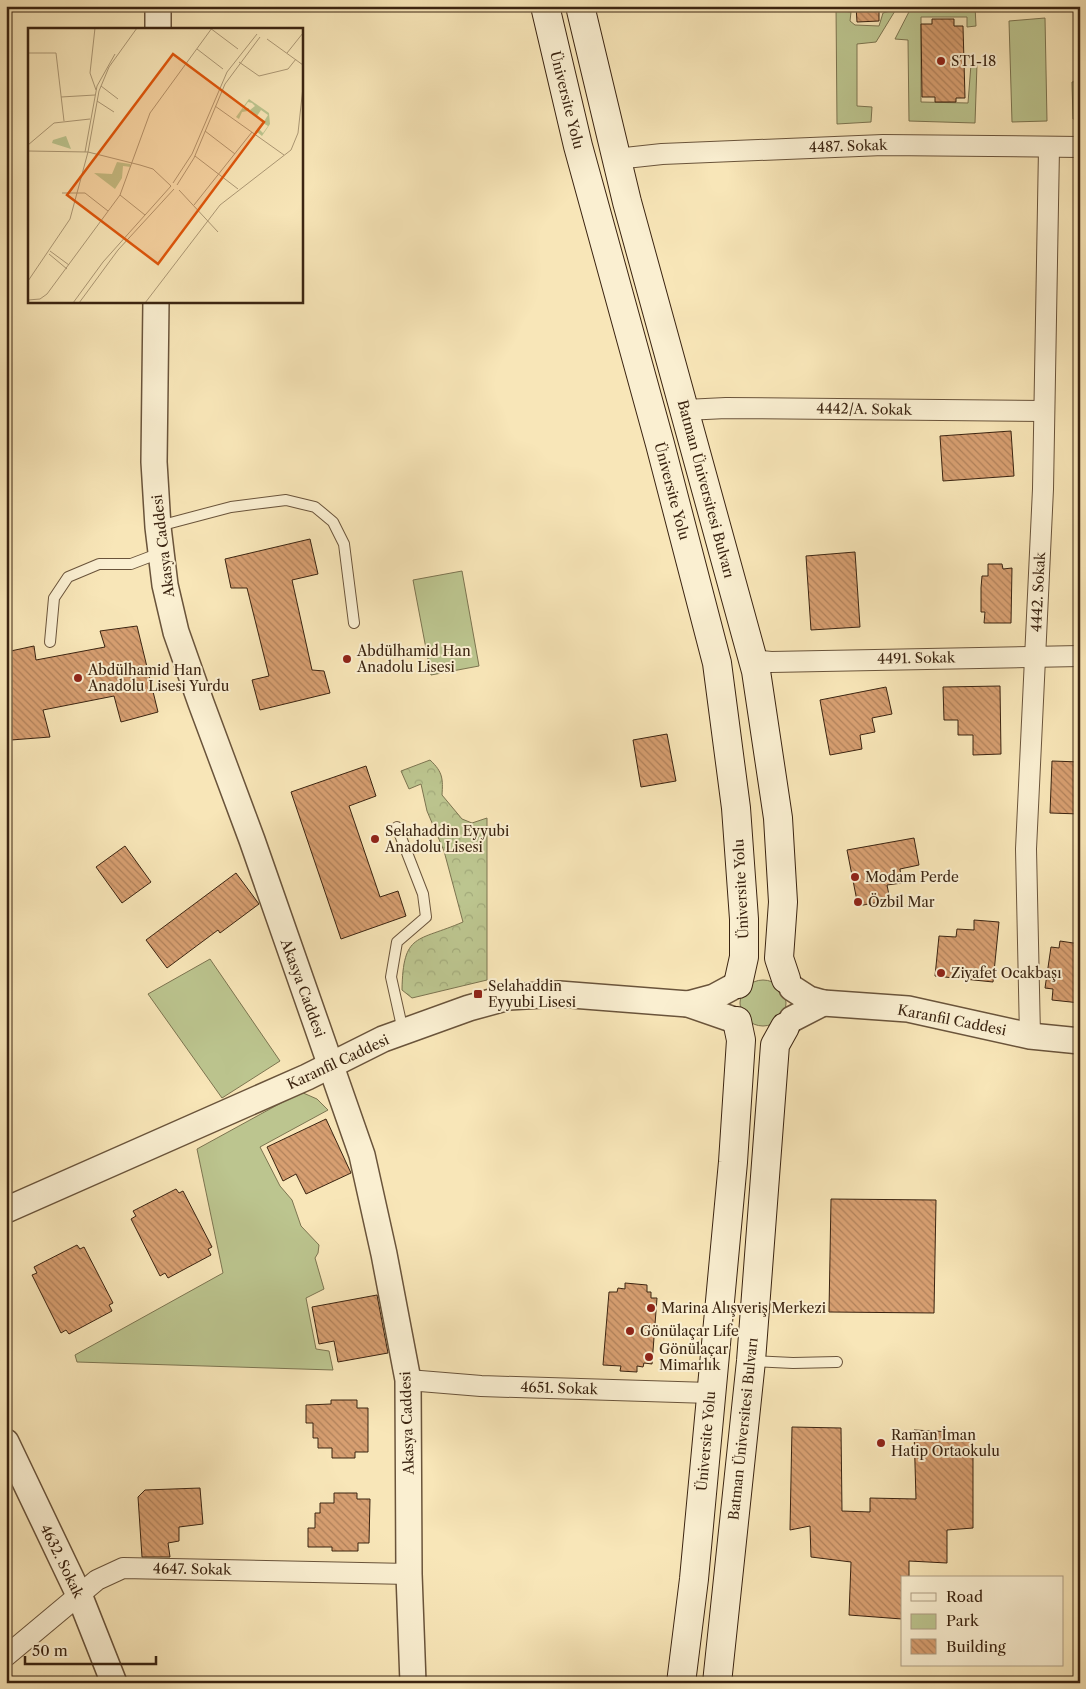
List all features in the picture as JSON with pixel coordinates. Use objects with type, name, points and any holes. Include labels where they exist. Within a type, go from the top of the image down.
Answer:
[{"type":"main road","name":"Üniversite Yolu","points":[[545,6],[578,146],[660,444],[717,663],[736,808],[741,882],[744,957],[738,984]]},
{"type":"main road","name":"Batman Üniversitesi Bulvarı","points":[[580,6],[616,159],[752,660],[778,818],[783,902],[779,958],[789,984]]},
{"type":"main road","points":[[756,972],[776,974],[789,984],[796,998],[796,1009],[789,1023],[776,1033],[756,1034],[746,1030],[737,1021],[732,1004],[738,984],[756,972]]},
{"type":"main road","name":"Üniversite Yolu","points":[[681,1683],[694,1579],[733,1162],[741,1040],[737,1021]]},
{"type":"main road","name":"Batman Üniversitesi Bulvarı","points":[[717,1683],[751,1361],[775,1045],[789,1023]]},
{"type":"street","points":[[158,6],[158,28]]},
{"type":"street","name":"4487. Sokak","points":[[616,159],[662,154],[883,144],[1080,147]]},
{"type":"street","name":"4442. Sokak","points":[[1030,1036],[1026,849],[1043,494],[1049,148]]},
{"type":"street","name":"Akasya Caddesi","points":[[156,302],[154,462],[158,527],[165,585],[176,632],[252,840],[311,1014],[362,1155],[384,1254],[408,1380],[409,1574],[413,1683]]},
{"type":"street","name":"4442/A. Sokak","points":[[685,410],[726,408],[1044,411]]},
{"type":"street","name":"4491. Sokak","points":[[752,660],[771,662],[1035,655],[1080,656]]},
{"type":"street","points":[[688,1004],[714,997],[738,984]]},
{"type":"street","points":[[789,984],[809,999],[823,1003]]},
{"type":"street","name":"Karanfil Caddesi","points":[[6,1210],[331,1065],[383,1039],[469,1008],[509,997],[559,994],[688,1004]]},
{"type":"street","points":[[789,1023],[823,1003]]},
{"type":"street","name":"Karanfil Caddesi","points":[[823,1003],[908,1009],[1030,1036],[1080,1041]]},
{"type":"street","points":[[688,1004],[737,1021]]},
{"type":"street","name":"4651. Sokak","points":[[408,1380],[481,1386],[710,1393]]},
{"type":"street","name":"4632. Sokak","points":[[6,1442],[80,1596],[114,1683]]},
{"type":"street","name":"4647. Sokak","points":[[6,1656],[97,1580],[123,1568],[409,1574]]},
{"type":"lane","points":[[158,527],[231,507],[286,500],[315,507],[333,522],[344,544],[354,623]]},
{"type":"lane","points":[[50,642],[54,598],[68,578],[99,564],[131,564],[161,553]]},
{"type":"lane","points":[[397,827],[423,894],[426,917],[397,942],[391,977],[404,1032]]},
{"type":"lane","points":[[751,1361],[793,1363],[837,1362]]},
{"type":"green space","points":[[836,6],[841,6],[842,11],[851,12],[850,21],[855,25],[879,26],[883,13],[890,11],[890,6],[898,6],[876,42],[857,44],[857,106],[872,107],[871,122],[837,124]]},
{"type":"green space","points":[[912,6],[975,6],[976,26],[967,27],[967,17],[921,17],[921,102],[968,103],[971,64],[977,64],[975,123],[909,121],[908,40],[895,39]]},
{"type":"green space","points":[[1045,18],[1047,121],[1012,122],[1009,21]]},
{"type":"green space","points":[[1080,81],[1080,119],[1073,119],[1072,82]]},
{"type":"green space","points":[[462,571],[479,666],[431,675],[413,580]]},
{"type":"green space","points":[[430,760],[441,776],[442,795],[462,819],[472,823],[487,818],[487,980],[412,998],[402,990],[405,958],[410,948],[424,937],[463,922],[444,851],[427,811],[421,784],[409,789],[401,771]]},
{"type":"green space","points":[[210,959],[280,1061],[222,1098],[148,994]]},
{"type":"green space","points":[[758,980],[768,980],[782,990],[786,1003],[782,1016],[776,1022],[768,1026],[758,1026],[744,1016],[740,1008],[740,998],[750,984]]},
{"type":"green space","points":[[301,1092],[317,1099],[328,1110],[260,1147],[280,1186],[292,1200],[301,1226],[319,1245],[315,1258],[324,1289],[306,1298],[316,1349],[329,1351],[333,1370],[77,1362],[75,1355],[223,1273],[197,1149]]},
{"type":"building","points":[[856,6],[879,6],[879,21],[857,22]]},
{"type":"building","name":"ST1-18","points":[[932,19],[954,19],[954,26],[963,26],[965,98],[956,98],[956,102],[935,102],[935,97],[922,97],[921,24],[932,24]]},
{"type":"building","points":[[1011,431],[1014,476],[943,481],[940,436]]},
{"type":"building","points":[[310,539],[318,574],[292,580],[312,670],[324,671],[330,693],[260,710],[252,680],[269,676],[247,588],[231,588],[225,559]]},
{"type":"building","points":[[855,552],[860,627],[811,630],[806,556]]},
{"type":"building","points":[[988,564],[1002,564],[1003,569],[1012,568],[1011,623],[984,623],[985,612],[981,612],[981,588],[982,576],[988,576]]},
{"type":"building","name":"Abdülhamid Han Anadolu Lisesi Yurdu","points":[[137,626],[158,712],[121,722],[114,696],[43,710],[50,737],[11,740],[6,719],[6,652],[34,646],[36,660],[105,647],[100,631]]},
{"type":"building","points":[[1000,686],[1001,754],[973,755],[973,735],[958,735],[958,720],[944,720],[943,687]]},
{"type":"building","points":[[886,687],[892,714],[872,718],[875,732],[860,735],[862,749],[830,755],[820,700]]},
{"type":"building","points":[[667,734],[676,781],[641,787],[633,740]]},
{"type":"building","points":[[1052,761],[1080,762],[1080,814],[1050,813]]},
{"type":"building","points":[[366,766],[376,796],[349,806],[380,897],[398,891],[406,916],[341,939],[291,792]]},
{"type":"building","points":[[914,838],[919,865],[900,869],[902,883],[887,885],[890,900],[858,906],[847,850]]},
{"type":"building","points":[[125,846],[151,882],[122,903],[96,867]]},
{"type":"building","points":[[236,873],[259,904],[220,933],[218,930],[167,968],[146,940]]},
{"type":"building","points":[[974,920],[999,922],[993,982],[935,976],[939,936],[956,937],[957,929],[974,930]]},
{"type":"building","points":[[1060,941],[1080,944],[1080,1003],[1052,1000],[1053,989],[1045,988],[1051,947],[1059,948]]},
{"type":"building","points":[[326,1119],[351,1173],[306,1194],[296,1174],[283,1181],[267,1147]]},
{"type":"building","points":[[176,1189],[179,1193],[183,1191],[212,1247],[208,1249],[211,1255],[168,1278],[165,1273],[160,1276],[131,1219],[136,1216],[133,1211]]},
{"type":"building","points":[[831,1199],[936,1200],[934,1313],[829,1312]]},
{"type":"building","points":[[77,1245],[80,1249],[84,1247],[113,1303],[109,1305],[112,1311],[69,1334],[66,1330],[61,1333],[32,1275],[37,1273],[34,1267]]},
{"type":"building","name":"Gönülaçar Life","points":[[625,1283],[647,1285],[647,1292],[651,1292],[651,1298],[657,1298],[652,1364],[644,1363],[643,1367],[637,1366],[637,1372],[620,1371],[621,1366],[603,1365],[609,1292],[617,1292],[618,1288],[625,1289]]},
{"type":"building","points":[[377,1295],[388,1353],[338,1362],[334,1341],[319,1344],[312,1307]]},
{"type":"building","points":[[331,1400],[357,1400],[357,1408],[368,1408],[368,1452],[355,1452],[355,1458],[332,1458],[332,1448],[318,1448],[318,1438],[313,1438],[313,1423],[306,1423],[306,1405],[331,1404]]},
{"type":"building","points":[[792,1427],[841,1428],[842,1511],[870,1512],[870,1498],[916,1499],[914,1430],[973,1433],[973,1528],[947,1530],[947,1563],[909,1561],[909,1576],[901,1576],[901,1619],[849,1615],[851,1562],[811,1557],[810,1526],[790,1530]]},
{"type":"building","points":[[200,1488],[203,1524],[179,1527],[179,1541],[168,1543],[170,1557],[142,1557],[138,1497],[145,1490]]},
{"type":"building","points":[[334,1493],[357,1493],[357,1499],[370,1499],[369,1543],[358,1543],[358,1551],[332,1551],[332,1547],[308,1547],[308,1528],[315,1528],[315,1513],[320,1513],[320,1503],[334,1503]]},
{"type":"place","name":"ST1-18","points":[[941,61]]},
{"type":"place","name":"Abdülhamid Han Anadolu Lisesi","points":[[347,659]]},
{"type":"place","name":"Abdülhamid Han Anadolu Lisesi Yurdu","points":[[78,678]]},
{"type":"place","name":"Selahaddin Eyyubi Anadolu Lisesi","points":[[375,839]]},
{"type":"place","name":"Modam Perde","points":[[855,877]]},
{"type":"place","name":"Özbil Mar","points":[[858,902]]},
{"type":"place","name":"Ziyafet Ocakbaşı","points":[[941,973]]},
{"type":"place","name":"Selahaddin Eyyubi Lisesi","points":[[478,994]]},
{"type":"place","name":"Marina Alışveriş Merkezi","points":[[651,1308]]},
{"type":"place","name":"Gönülaçar Life","points":[[630,1331]]},
{"type":"place","name":"Gönülaçar Mimarlık","points":[[649,1357]]},
{"type":"place","name":"Raman İman Hatip Ortaokulu","points":[[881,1443]]}]
